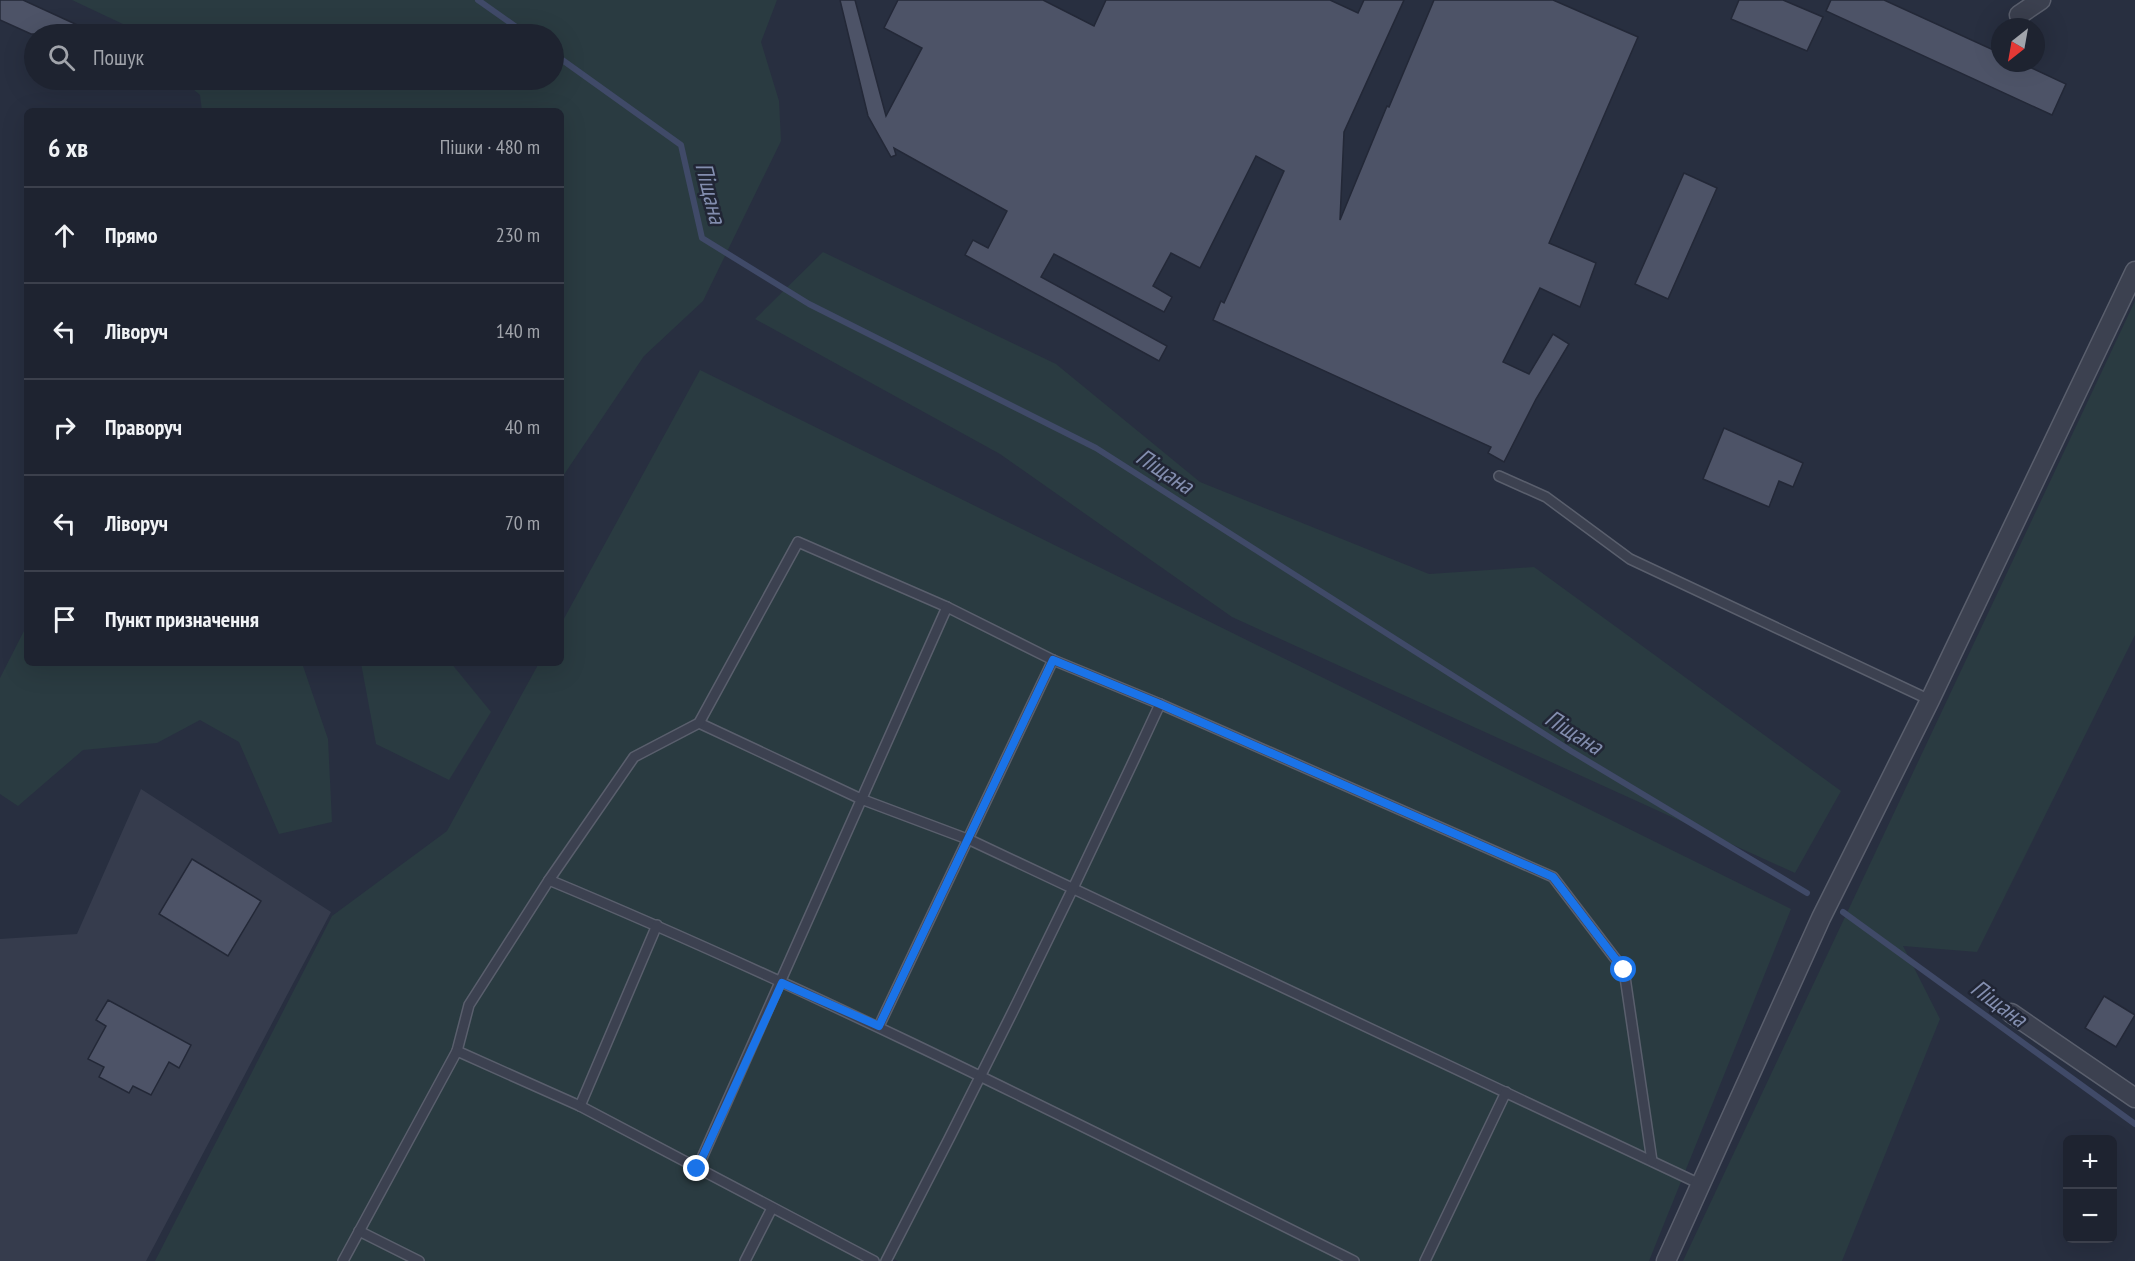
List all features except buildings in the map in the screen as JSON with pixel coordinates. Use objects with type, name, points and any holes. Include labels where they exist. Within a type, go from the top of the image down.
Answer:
[{"type":"street","points":[[2019,15],[2041,0]]},
{"type":"street","points":[[1666,1261],[1821,918],[1930,700],[2135,271]]},
{"type":"street","points":[[2011,1013],[2135,1098]]},
{"type":"lane","points":[[1499,476],[1546,497],[1629,559],[1930,700]]},
{"type":"lane","points":[[343,1261],[457,1051],[469,1005],[549,880],[634,757],[699,723],[798,542],[947,607],[1053,660],[1160,704],[1553,877],[1624,970],[1652,1161]]},
{"type":"lane","points":[[697,1169],[782,983],[947,607]]},
{"type":"lane","points":[[879,1026],[1053,660]]},
{"type":"lane","points":[[886,1261],[982,1077],[1074,890],[1160,704]]},
{"type":"lane","points":[[699,723],[861,799],[969,840],[1702,1185]]},
{"type":"lane","points":[[549,880],[657,925],[879,1026],[1354,1261]]},
{"type":"lane","points":[[580,1106],[657,925]]},
{"type":"lane","points":[[457,1051],[580,1106],[874,1261]]},
{"type":"lane","points":[[1425,1261],[1506,1092]]},
{"type":"lane","points":[[745,1261],[772,1208]]},
{"type":"lane","points":[[359,1231],[419,1261]]},
{"type":"shaded area","points":[[72,0],[777,0],[761,42],[779,101],[781,141],[703,301],[644,356],[564,475],[564,108],[202,108],[200,95],[194,90],[564,90],[564,24],[123,24]]},
{"type":"shaded area","points":[[823,252],[1056,364],[1200,482],[1429,574],[1534,567],[1841,791],[1795,873],[1232,617],[1000,454],[755,319]]},
{"type":"shaded area","points":[[2135,301],[2135,635],[1977,952],[1903,946],[1940,1019],[1842,1261],[1683,1261]]},
{"type":"shaded area","points":[[700,370],[1791,909],[1649,1261],[898,1261],[885,1255],[881,1261],[155,1261],[332,916],[447,831],[537,666],[564,666],[564,619]]},
{"type":"shaded area","points":[[24,631],[24,666],[303,666],[328,739],[332,822],[279,834],[239,742],[200,720],[157,743],[83,750],[18,806],[0,794],[0,678]]},
{"type":"shaded area","points":[[362,666],[453,666],[491,712],[449,780],[376,744]]},
{"type":"shaded area","points":[[141,789],[331,912],[146,1261],[0,1261],[0,939],[77,934]]},
{"type":"waterway","name":"Піщана","points":[[478,0],[512,24]]},
{"type":"waterway","name":"Піщана","points":[[564,61],[681,145],[702,238],[809,304],[1096,448],[1571,751],[1807,893]]},
{"type":"waterway","name":"Піщана","points":[[1843,912],[2135,1124]]},
{"type":"route","points":[[697,1169],[782,983],[879,1026],[1053,660],[1160,704],[1553,877],[1624,970]]}]
